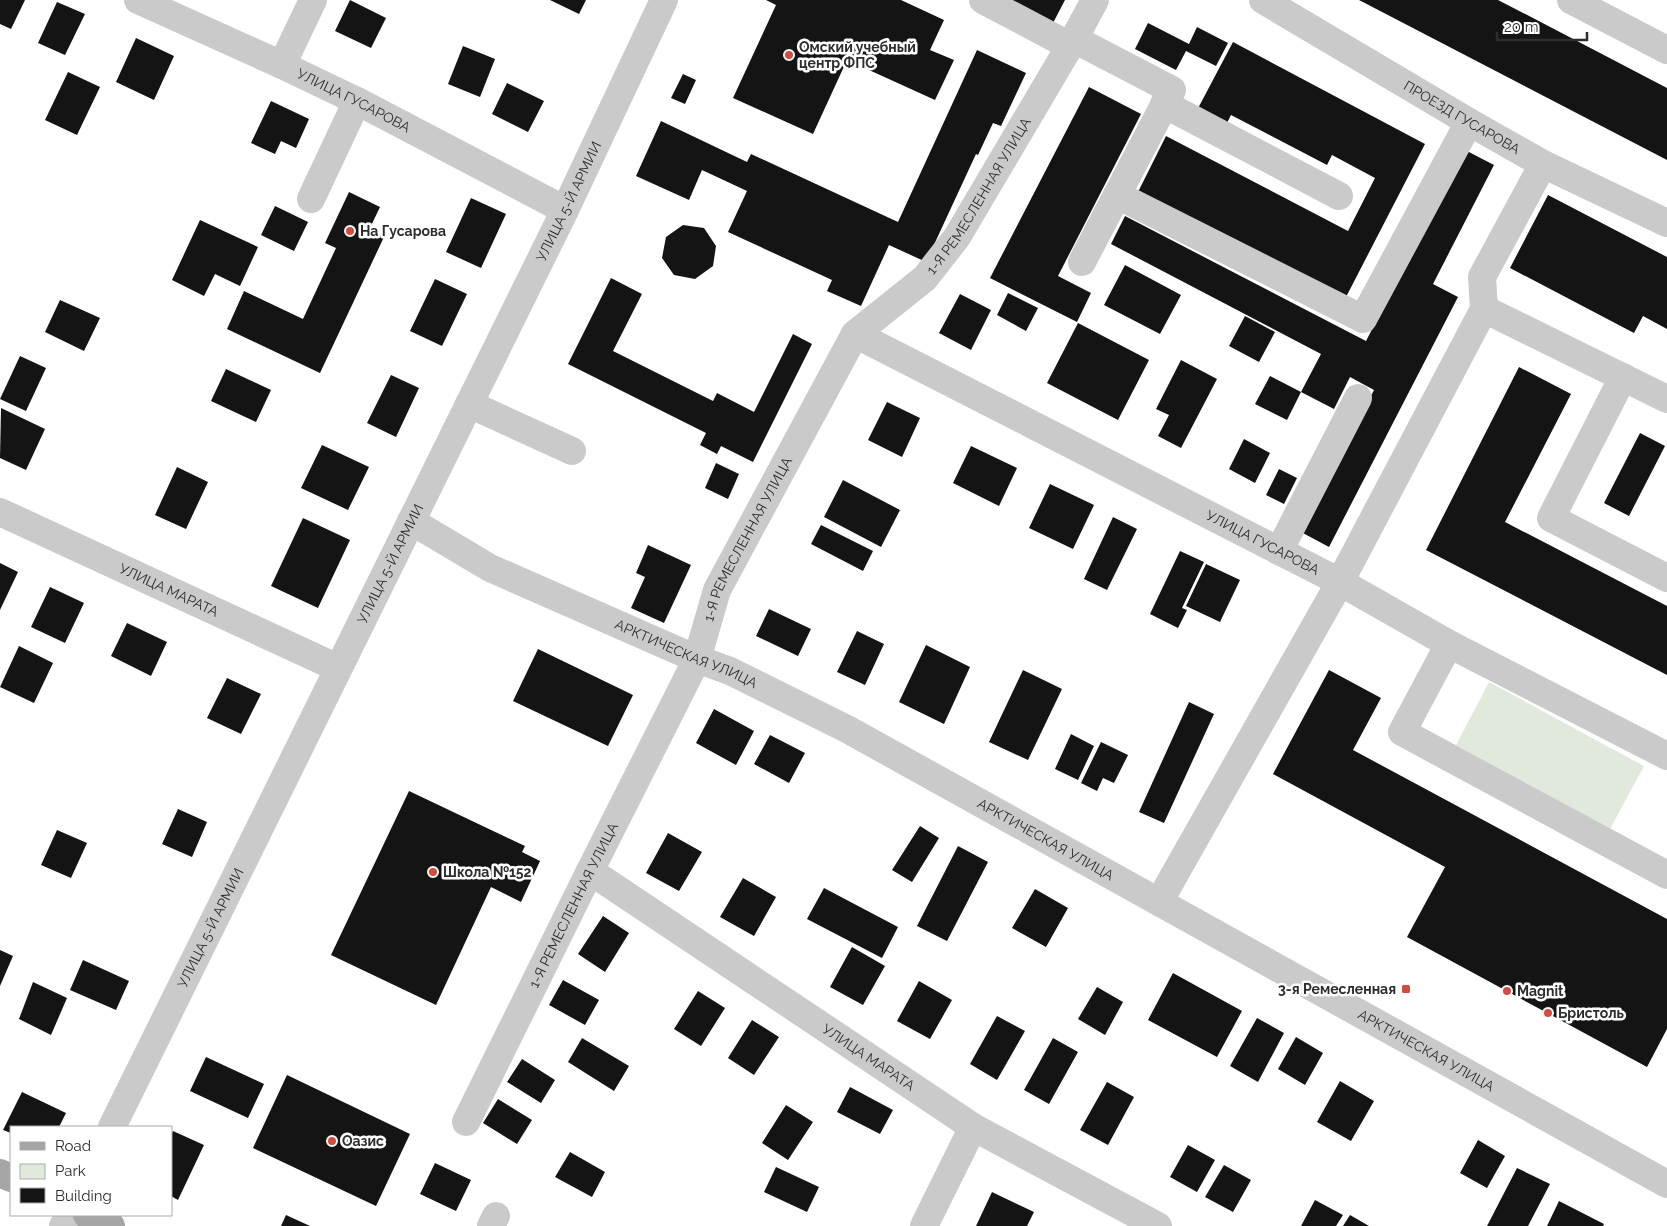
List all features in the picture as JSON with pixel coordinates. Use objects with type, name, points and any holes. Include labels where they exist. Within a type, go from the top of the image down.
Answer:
[{"type":"main road","points":[[89,1216],[111,1226]]},
{"type":"street","name":"УЛИЦА ГУСАРОВА","points":[[138,0],[357,101],[565,210]]},
{"type":"street","points":[[282,65],[313,0]]},
{"type":"street","name":"УЛИЦА 5-Й АРМИИ","points":[[112,1126],[565,210],[664,0]]},
{"type":"street","points":[[983,0],[1172,90],[1082,262]]},
{"type":"street","name":"1-Я РЕМЕСЛЕННАЯ УЛИЦА","points":[[466,1122],[590,871],[698,659],[717,590],[855,334],[926,278],[957,237],[1095,0]]},
{"type":"street","name":"ПРОЕЗД ГУСАРОВА","points":[[1263,0],[1543,164],[1667,223]]},
{"type":"street","points":[[1571,0],[1667,50]]},
{"type":"street","points":[[311,199],[357,101]]},
{"type":"street","points":[[1164,104],[1339,196]]},
{"type":"street","points":[[1117,195],[1364,320],[1469,122]]},
{"type":"street","points":[[1159,902],[1340,582],[1484,308],[1482,276],[1543,164]]},
{"type":"street","points":[[1484,308],[1667,399]]},
{"type":"street","name":"УЛИЦА ГУСАРОВА","points":[[855,334],[1340,582],[1449,644],[1667,756]]},
{"type":"street","points":[[1623,377],[1551,518],[1667,578]]},
{"type":"street","points":[[1279,551],[1358,398]]},
{"type":"street","points":[[469,404],[572,451]]},
{"type":"street","name":"УЛИЦА МАРАТА","points":[[0,512],[338,668]]},
{"type":"street","name":"АРКТИЧЕСКАЯ УЛИЦА","points":[[411,521],[490,568],[698,659],[730,671],[847,729],[1666,1182]]},
{"type":"street","points":[[1449,644],[1402,732],[1667,875]]},
{"type":"street","name":"УЛИЦА МАРАТА","points":[[590,871],[973,1127],[1158,1226]]},
{"type":"street","points":[[924,1226],[973,1127]]},
{"type":"green space","points":[[1489,682],[1644,766],[1610,829],[1456,745]]},
{"type":"building","points":[[0,0],[25,0],[11,29],[0,24]]},
{"type":"building","points":[[350,0],[386,18],[371,48],[335,31]]},
{"type":"building","points":[[550,0],[586,0],[579,14]]},
{"type":"building","points":[[766,0],[901,0],[944,20],[930,50],[954,60],[935,100],[847,60],[813,134],[733,98],[776,5]]},
{"type":"building","points":[[1007,0],[1065,0],[1053,23]]},
{"type":"building","points":[[1359,0],[1498,0],[1533,18],[1667,88],[1667,160]]},
{"type":"building","points":[[57,2],[85,14],[65,55],[38,43]]},
{"type":"building","points":[[1148,23],[1189,44],[1197,27],[1228,43],[1216,66],[1186,51],[1176,70],[1135,49]]},
{"type":"building","points":[[136,38],[174,56],[154,100],[116,82]]},
{"type":"building","points":[[1233,42],[1425,144],[1345,299],[1138,192],[1166,136],[1348,231],[1375,178],[1332,155],[1327,165],[1231,115],[1224,129],[1195,114]]},
{"type":"building","points":[[463,46],[495,59],[480,97],[448,84]]},
{"type":"building","points":[[977,50],[1026,73],[1001,126],[993,123],[978,155],[976,154],[926,262],[889,245],[861,306],[827,291],[832,280],[728,232],[747,191],[702,170],[689,200],[636,176],[661,121],[747,162],[751,154],[898,222]]},
{"type":"building","points":[[68,72],[100,87],[77,135],[45,120]]},
{"type":"building","points":[[683,74],[696,80],[685,104],[671,98]]},
{"type":"building","points":[[507,83],[544,101],[528,132],[492,114]]},
{"type":"building","points":[[1089,87],[1141,114],[1058,276],[1091,293],[1077,322],[990,278]]},
{"type":"building","points":[[271,101],[309,119],[296,148],[281,141],[275,154],[251,143]]},
{"type":"building","points":[[1465,150],[1494,165],[1433,284],[1458,297],[1329,547],[1301,532],[1374,390],[1350,377],[1334,409],[1301,392],[1321,354],[1111,244],[1125,216],[1366,341]]},
{"type":"building","points":[[349,192],[380,207],[369,230],[384,237],[320,373],[227,329],[244,291],[303,319],[336,248],[325,243]]},
{"type":"building","points":[[1548,195],[1667,257],[1667,329],[1643,316],[1634,333],[1510,268]]},
{"type":"building","points":[[471,198],[506,214],[481,268],[446,252]]},
{"type":"building","points":[[275,206],[308,222],[294,251],[261,235]]},
{"type":"building","points":[[200,220],[258,247],[240,286],[215,274],[204,296],[172,280]]},
{"type":"building","points":[[683,225],[704,228],[716,246],[713,266],[695,279],[674,275],[662,258],[666,237]]},
{"type":"building","points":[[1125,265],[1181,295],[1160,334],[1104,305]]},
{"type":"building","points":[[611,278],[642,294],[613,351],[713,401],[717,393],[754,412],[793,334],[812,344],[753,462],[721,446],[717,454],[700,445],[706,433],[568,364]]},
{"type":"building","points":[[435,279],[467,294],[442,346],[410,331]]},
{"type":"building","points":[[1008,293],[1038,308],[1026,331],[997,315]]},
{"type":"building","points":[[960,294],[991,310],[971,350],[939,333]]},
{"type":"building","points":[[60,300],[100,318],[84,351],[45,332]]},
{"type":"building","points":[[1245,316],[1275,332],[1259,362],[1229,346]]},
{"type":"building","points":[[1078,323],[1149,360],[1118,420],[1047,383]]},
{"type":"building","points":[[20,356],[46,368],[26,411],[0,399]]},
{"type":"building","points":[[1181,360],[1217,379],[1181,448],[1158,436],[1169,415],[1156,409]]},
{"type":"building","points":[[1519,367],[1571,394],[1505,522],[1667,606],[1667,675],[1426,550]]},
{"type":"building","points":[[226,369],[271,390],[256,422],[211,401]]},
{"type":"building","points":[[391,375],[419,388],[396,437],[367,423]]},
{"type":"building","points":[[1270,376],[1301,392],[1287,420],[1255,404]]},
{"type":"building","points":[[887,402],[920,418],[902,457],[868,440]]},
{"type":"building","points":[[1,408],[45,429],[26,470],[0,458]]},
{"type":"building","points":[[1640,433],[1665,446],[1629,516],[1604,503]]},
{"type":"building","points":[[1244,439],[1270,453],[1255,483],[1229,469]]},
{"type":"building","points":[[322,445],[369,467],[348,510],[301,488]]},
{"type":"building","points":[[971,446],[1017,468],[999,506],[953,483]]},
{"type":"building","points":[[716,463],[739,474],[728,499],[705,488]]},
{"type":"building","points":[[177,467],[208,482],[186,529],[155,515]]},
{"type":"building","points":[[1279,469],[1297,478],[1284,504],[1266,495]]},
{"type":"building","points":[[843,480],[900,510],[881,547],[824,517]]},
{"type":"building","points":[[1050,484],[1094,505],[1073,549],[1029,528]]},
{"type":"building","points":[[1113,517],[1137,529],[1107,590],[1084,579]]},
{"type":"building","points":[[303,518],[350,540],[318,608],[271,586]]},
{"type":"building","points":[[821,525],[873,551],[863,571],[811,544]]},
{"type":"building","points":[[648,545],[691,565],[664,623],[631,608],[645,577],[636,573]]},
{"type":"building","points":[[1180,551],[1204,562],[1182,608],[1187,610],[1178,628],[1150,614]]},
{"type":"building","points":[[0,563],[18,572],[0,610]]},
{"type":"building","points":[[1206,564],[1240,580],[1220,622],[1186,606]]},
{"type":"building","points":[[50,587],[84,603],[65,643],[31,627]]},
{"type":"building","points":[[769,609],[811,629],[798,656],[756,636]]},
{"type":"building","points":[[127,623],[167,642],[151,676],[111,656]]},
{"type":"building","points":[[857,631],[884,644],[865,685],[837,672]]},
{"type":"building","points":[[926,645],[970,667],[944,724],[899,702]]},
{"type":"building","points":[[19,646],[53,663],[34,703],[0,687]]},
{"type":"building","points":[[538,649],[633,695],[608,746],[513,701]]},
{"type":"building","points":[[1023,670],[1062,689],[1028,760],[989,742]]},
{"type":"building","points":[[1329,670],[1381,698],[1353,750],[1667,919],[1667,1029],[1647,1067],[1407,937],[1445,867],[1273,774]]},
{"type":"building","points":[[227,678],[261,694],[241,734],[207,718]]},
{"type":"building","points":[[1189,702],[1214,714],[1164,823],[1139,812]]},
{"type":"building","points":[[714,709],[754,731],[736,765],[696,743]]},
{"type":"building","points":[[1071,734],[1094,746],[1078,780],[1055,769]]},
{"type":"building","points":[[770,735],[805,753],[789,783],[754,764]]},
{"type":"building","points":[[1101,742],[1128,755],[1114,783],[1103,778],[1097,791],[1081,783]]},
{"type":"building","points":[[409,791],[525,846],[522,852],[540,861],[521,902],[491,887],[436,1005],[331,955]]},
{"type":"building","points":[[178,809],[207,822],[192,857],[162,844]]},
{"type":"building","points":[[920,826],[939,838],[912,882],[892,870]]},
{"type":"building","points":[[57,830],[87,843],[71,878],[41,865]]},
{"type":"building","points":[[668,833],[702,852],[679,891],[646,873]]},
{"type":"building","points":[[958,846],[988,862],[947,941],[917,926]]},
{"type":"building","points":[[743,878],[776,897],[754,936],[720,917]]},
{"type":"building","points":[[824,888],[898,927],[882,958],[807,919]]},
{"type":"building","points":[[1035,889],[1068,908],[1046,947],[1012,928]]},
{"type":"building","points":[[603,916],[629,933],[605,972],[578,954]]},
{"type":"building","points":[[852,947],[885,966],[863,1005],[830,987]]},
{"type":"building","points":[[0,950],[13,956],[0,986]]},
{"type":"building","points":[[83,960],[129,981],[116,1010],[70,990]]},
{"type":"building","points":[[1173,973],[1242,1011],[1217,1057],[1148,1020]]},
{"type":"building","points":[[563,980],[599,1000],[585,1025],[549,1005]]},
{"type":"building","points":[[919,981],[952,1000],[930,1039],[897,1021]]},
{"type":"building","points":[[33,982],[67,998],[51,1035],[19,1019]]},
{"type":"building","points":[[1097,987],[1123,1002],[1105,1035],[1078,1019]]},
{"type":"building","points":[[698,991],[725,1008],[701,1046],[674,1029]]},
{"type":"building","points":[[997,1016],[1025,1031],[997,1080],[970,1064]]},
{"type":"building","points":[[1257,1018],[1284,1033],[1258,1082],[1230,1066]]},
{"type":"building","points":[[752,1020],[779,1037],[754,1075],[728,1058]]},
{"type":"building","points":[[1296,1037],[1323,1053],[1305,1085],[1278,1069]]},
{"type":"building","points":[[582,1038],[629,1066],[614,1091],[568,1062]]},
{"type":"building","points":[[1053,1038],[1078,1052],[1049,1104],[1024,1090]]},
{"type":"building","points":[[206,1057],[264,1084],[248,1118],[190,1091]]},
{"type":"building","points":[[522,1059],[555,1080],[541,1103],[507,1082]]},
{"type":"building","name":"Оазис","points":[[287,1075],[410,1134],[376,1206],[253,1148]]},
{"type":"building","points":[[1340,1081],[1374,1101],[1351,1141],[1317,1122]]},
{"type":"building","points":[[1107,1082],[1134,1097],[1108,1145],[1080,1130]]},
{"type":"building","points":[[850,1087],[893,1110],[880,1134],[837,1112]]},
{"type":"building","points":[[22,1092],[66,1113],[60,1126],[10,1126],[10,1133],[3,1130]]},
{"type":"building","points":[[498,1099],[532,1120],[517,1144],[483,1123]]},
{"type":"building","points":[[786,1105],[813,1122],[788,1160],[762,1143]]},
{"type":"building","points":[[173,1131],[204,1145],[178,1200],[172,1197]]},
{"type":"building","points":[[1478,1140],[1505,1156],[1487,1188],[1460,1173]]},
{"type":"building","points":[[1188,1145],[1215,1160],[1197,1192],[1170,1177]]},
{"type":"building","points":[[570,1152],[605,1172],[592,1197],[555,1177]]},
{"type":"building","points":[[435,1163],[471,1180],[456,1211],[420,1194]]},
{"type":"building","points":[[1224,1165],[1251,1180],[1233,1212],[1205,1197]]},
{"type":"building","points":[[776,1167],[819,1187],[807,1212],[764,1192]]},
{"type":"building","points":[[1517,1168],[1550,1184],[1528,1226],[1487,1226]]},
{"type":"building","points":[[992,1192],[1034,1212],[1027,1226],[976,1226]]},
{"type":"building","points":[[1315,1200],[1343,1215],[1336,1226],[1301,1226]]},
{"type":"building","points":[[1559,1201],[1604,1224],[1603,1226],[1547,1226]]},
{"type":"building","points":[[286,1215],[310,1226],[281,1226]]},
{"type":"building","points":[[1350,1215],[1369,1226],[1343,1226]]},
{"type":"place","name":"Омский учебный центр ФПС","points":[[789,55]]},
{"type":"place","name":"На Гусарова","points":[[350,231]]},
{"type":"place","name":"Школа №152","points":[[433,872]]},
{"type":"place","name":"3-я Ремесленная","points":[[1406,989]]},
{"type":"place","name":"Magnit","points":[[1507,991]]},
{"type":"place","name":"Бристоль","points":[[1548,1013]]},
{"type":"place","name":"Оазис","points":[[332,1141]]}]
